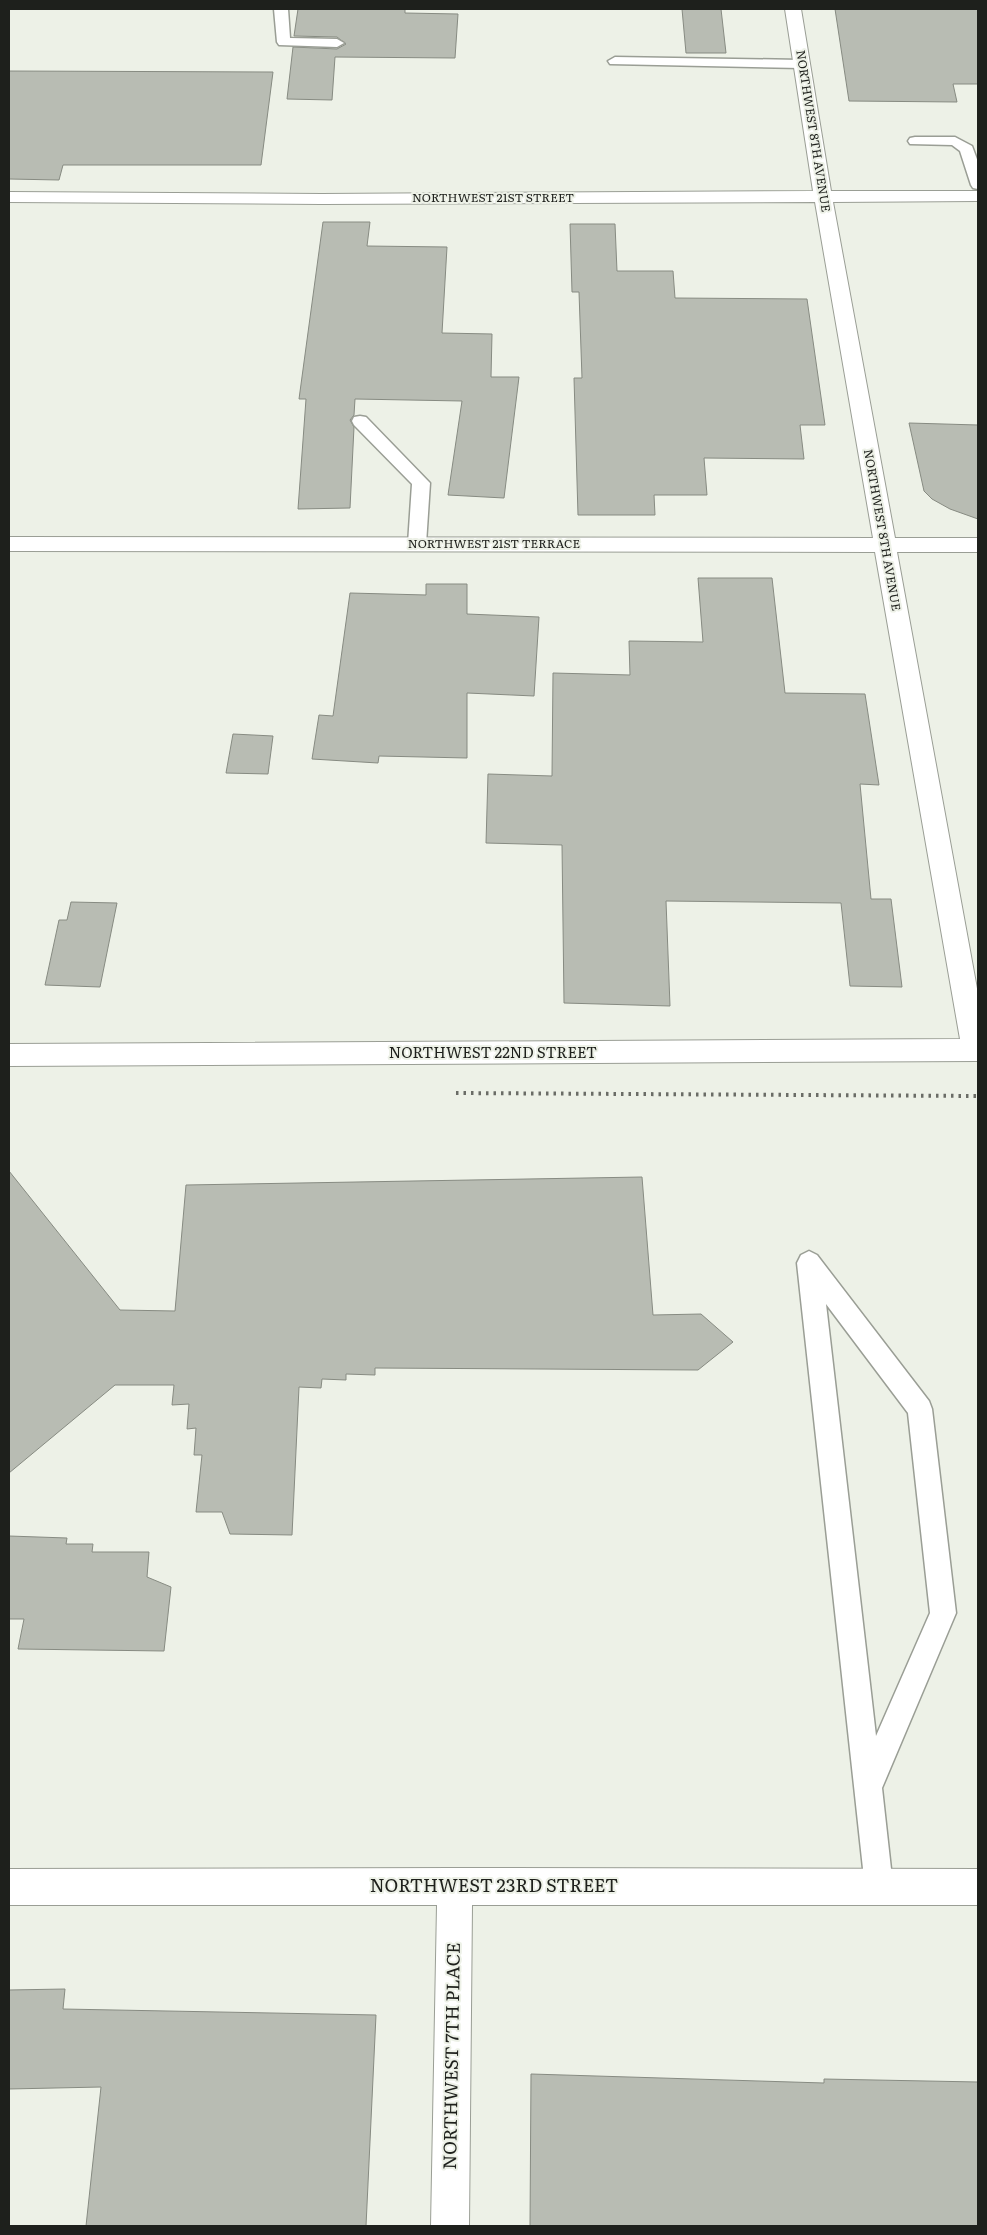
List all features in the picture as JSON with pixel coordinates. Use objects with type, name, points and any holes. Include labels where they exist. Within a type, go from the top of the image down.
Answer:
[{"type":"street","name":"NORTHWEST 8TH AVENUE","points":[[793,9],[823,196],[976,1050]]},
{"type":"street","name":"NORTHWEST 21ST STREET","points":[[9,197],[322,199],[978,196]]},
{"type":"street","name":"NORTHWEST 21ST TERRACE","points":[[9,544],[978,545]]},
{"type":"street","name":"NORTHWEST 22ND STREET","points":[[9,1055],[976,1050]]},
{"type":"street","name":"NORTHWEST 7TH PLACE","points":[[450,2226],[455,1886]]},
{"type":"street","name":"NORTHWEST 23RD STREET","points":[[9,1887],[978,1888]]},
{"type":"lane","points":[[281,9],[284,42],[337,43]]},
{"type":"lane","points":[[616,61],[801,64]]},
{"type":"lane","points":[[915,141],[955,141],[967,149],[978,184]]},
{"type":"lane","points":[[360,421],[421,483],[417,544]]},
{"type":"lane","points":[[868,1788],[943,1613],[942,1604],[920,1409],[809,1262],[879,1887]]},
{"type":"building","points":[[298,9],[405,9],[405,13],[458,14],[455,58],[335,57],[332,100],[287,99],[293,47],[337,49],[346,44],[337,37],[294,36]]},
{"type":"building","points":[[682,9],[721,9],[726,53],[686,53]]},
{"type":"building","points":[[835,9],[978,9],[978,84],[953,84],[957,102],[849,101]]},
{"type":"building","points":[[9,71],[273,72],[261,165],[63,165],[59,180],[9,179]]},
{"type":"building","points":[[323,222],[370,222],[367,246],[447,247],[442,333],[492,334],[491,377],[519,377],[504,498],[448,495],[462,401],[355,399],[354,415],[350,420],[354,427],[350,508],[298,509],[306,399],[299,399]]},
{"type":"building","points":[[570,224],[615,224],[617,271],[673,271],[675,298],[807,299],[825,425],[800,425],[804,459],[704,458],[707,495],[654,495],[655,515],[578,515],[574,378],[582,378],[579,292],[572,292]]},
{"type":"building","points":[[909,423],[978,425],[978,519],[950,509],[932,499],[924,491]]},
{"type":"building","points":[[698,578],[772,578],[785,693],[865,694],[879,785],[860,784],[871,899],[891,899],[902,987],[850,986],[841,903],[666,901],[670,1006],[564,1003],[562,845],[486,843],[488,774],[552,776],[553,673],[630,675],[629,641],[703,642]]},
{"type":"building","points":[[426,584],[467,584],[467,614],[539,617],[534,696],[467,693],[467,758],[379,756],[378,763],[312,759],[319,715],[333,716],[350,593],[426,595]]},
{"type":"building","points":[[233,734],[273,736],[268,774],[226,773]]},
{"type":"building","points":[[71,902],[117,903],[100,987],[45,985],[59,920],[67,920]]},
{"type":"building","points":[[9,1171],[120,1310],[175,1311],[186,1185],[642,1177],[653,1315],[701,1314],[733,1342],[698,1370],[375,1368],[375,1375],[346,1374],[346,1380],[322,1379],[321,1388],[299,1387],[292,1535],[230,1534],[222,1512],[196,1512],[202,1455],[194,1455],[196,1428],[187,1429],[189,1404],[172,1405],[174,1385],[115,1385],[9,1473]]},
{"type":"building","points":[[9,1536],[67,1538],[66,1544],[93,1544],[92,1552],[149,1552],[147,1577],[171,1587],[164,1651],[18,1649],[24,1619],[9,1619]]},
{"type":"building","points":[[65,1989],[63,2009],[376,2015],[366,2226],[86,2226],[101,2087],[9,2089],[9,1990]]},
{"type":"building","points":[[531,2074],[824,2083],[824,2079],[978,2082],[978,2226],[530,2226]]},
{"type":"railway","points":[[456,1093],[978,1096]]}]
